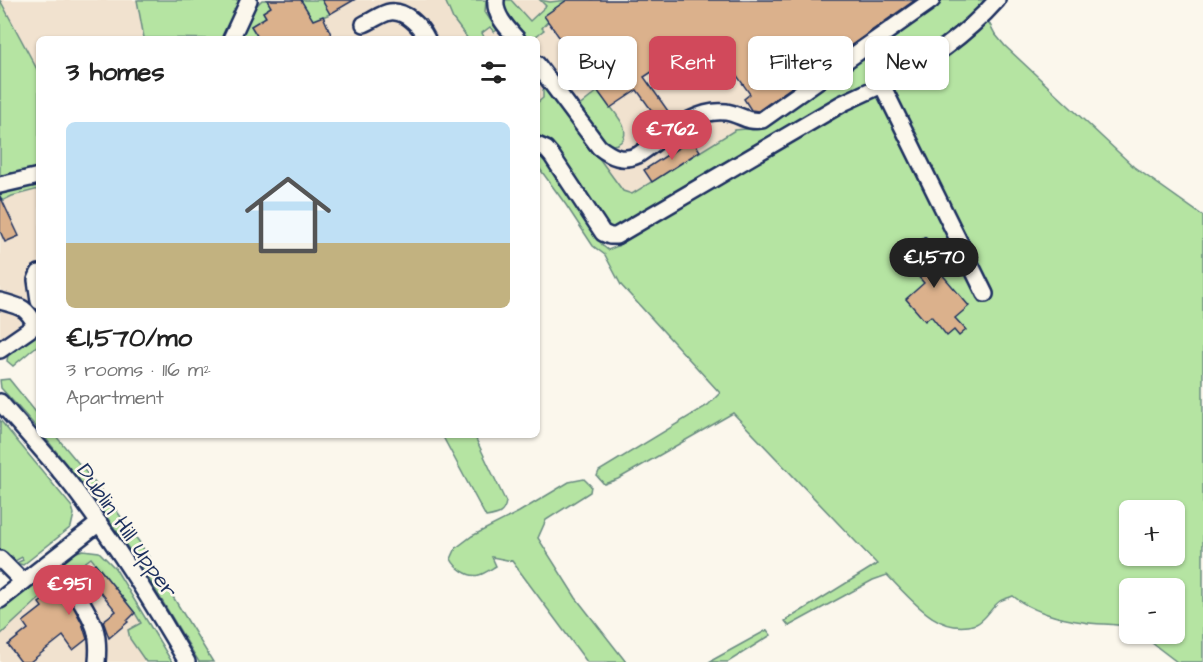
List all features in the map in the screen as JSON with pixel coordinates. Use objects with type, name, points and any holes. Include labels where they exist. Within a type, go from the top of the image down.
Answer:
[{"type":"street","points":[[232,36],[249,0]]},
{"type":"street","points":[[496,0],[497,12],[514,36]]},
{"type":"street","points":[[540,68],[599,147],[610,156],[629,159],[692,118],[712,112],[727,112],[753,122],[762,120],[932,0]]},
{"type":"street","points":[[949,44],[975,24],[997,0]]},
{"type":"street","points":[[364,24],[390,12],[403,14],[422,29],[426,36]]},
{"type":"street","points":[[540,146],[552,156],[603,233],[616,236],[843,103],[870,90]]},
{"type":"street","points":[[885,90],[985,294]]},
{"type":"street","points":[[0,185],[36,177]]},
{"type":"street","points":[[0,301],[28,311],[36,323]]},
{"type":"street","points":[[0,350],[36,325]]},
{"type":"street","name":"Dublin Hill Upper","points":[[0,402],[70,484],[99,523],[140,583],[187,662]]},
{"type":"street","points":[[0,600],[99,523]]},
{"type":"street","points":[[0,559],[23,582]]},
{"type":"street","points":[[76,594],[96,629],[97,662]]},
{"type":"shaded area","points":[[0,0],[977,0],[919,36],[865,36],[865,70],[853,78],[853,36],[748,36],[748,90],[833,90],[625,220],[540,130],[540,36],[36,36],[36,307],[24,313],[18,328],[0,340]]},
{"type":"shaded area","points":[[91,557],[135,613],[163,662],[0,662],[0,635],[50,589]]},
{"type":"green space","points":[[0,0],[36,67],[36,170],[0,178]]},
{"type":"green space","points":[[137,0],[242,0],[228,36],[144,36]]},
{"type":"green space","points":[[262,0],[270,0],[268,2],[271,7],[263,12],[266,17],[251,26],[257,36],[235,36],[253,9]]},
{"type":"green space","points":[[301,0],[322,0],[330,14],[273,36],[262,36]]},
{"type":"green space","points":[[445,0],[486,0],[485,12],[497,30],[494,32],[490,27],[482,33],[484,36],[466,36],[453,19]]},
{"type":"green space","points":[[504,0],[511,0],[530,21],[546,6],[540,0],[550,2],[567,0],[542,28],[544,30],[536,36],[525,36],[509,16]]},
{"type":"green space","points":[[941,0],[992,0],[948,36],[892,36]]},
{"type":"green space","points":[[987,19],[1005,46],[1134,167],[1203,216],[1203,662],[1177,662],[1153,644],[1185,644],[1185,578],[1119,578],[1119,625],[1074,621],[1055,616],[1028,606],[1013,596],[1000,601],[986,617],[976,624],[962,627],[950,625],[926,613],[887,575],[873,580],[789,626],[785,621],[877,564],[733,413],[618,479],[604,484],[597,476],[599,471],[708,405],[720,393],[621,285],[605,255],[593,246],[540,169],[540,156],[546,161],[603,246],[608,250],[618,246],[621,234],[609,228],[551,144],[540,137],[540,100],[543,98],[543,90],[547,87],[623,191],[632,194],[735,130],[756,128],[815,90],[853,90],[853,64],[865,55],[865,90],[949,90],[949,52]]},
{"type":"green space","points":[[598,91],[615,112],[625,130],[623,139],[617,144],[609,144],[600,138],[577,108]]},
{"type":"green space","points":[[36,182],[36,190],[12,196],[0,202],[0,191]]},
{"type":"green space","points":[[36,335],[36,347],[13,366],[7,361],[8,355]]},
{"type":"green space","points":[[9,379],[36,412],[36,427],[1,388],[0,380]]},
{"type":"green space","points":[[0,420],[72,507],[74,514],[71,527],[23,565],[16,563],[23,560],[22,557],[15,561],[12,556],[10,558],[0,550]]},
{"type":"green space","points":[[45,438],[58,438],[105,495],[140,543],[213,662],[199,662],[144,571],[95,500]]},
{"type":"green space","points":[[444,438],[475,438],[506,502],[500,513],[486,517]]},
{"type":"green space","points":[[584,479],[591,486],[590,492],[546,520],[538,538],[576,598],[626,662],[587,662],[512,561],[492,557],[496,566],[475,576],[462,571],[451,559],[456,548],[472,536],[519,512],[569,482]]},
{"type":"green space","points":[[83,550],[99,552],[115,568],[172,662],[146,662],[130,639],[128,630],[141,623],[91,558],[50,589],[0,635],[0,609],[67,555]]},
{"type":"green space","points":[[767,630],[771,635],[728,662],[709,662]]},
{"type":"building","points":[[267,0],[301,0],[313,20],[323,16],[332,36],[257,36],[251,26],[266,17],[263,12],[271,7]]},
{"type":"building","points":[[322,0],[354,0],[330,14]]},
{"type":"building","points":[[567,0],[915,0],[853,44],[853,36],[748,36],[748,90],[788,90],[758,111],[751,110],[744,99],[750,94],[736,74],[736,36],[649,36],[649,74],[644,77],[649,84],[649,90],[653,90],[668,111],[657,118],[637,90],[637,36],[558,36],[544,16]]},
{"type":"building","points":[[597,90],[637,90],[610,108]]},
{"type":"building","points":[[692,139],[700,151],[652,182],[644,170]]},
{"type":"building","points":[[0,196],[19,236],[5,242],[0,231]]},
{"type":"building","points":[[925,237],[946,262],[940,266],[943,270],[940,272],[969,306],[955,318],[966,330],[959,336],[954,330],[947,336],[931,316],[925,321],[906,299],[924,283],[901,257]]},
{"type":"building","points":[[95,563],[135,613],[109,638],[103,621],[116,611],[99,590],[90,597],[82,586],[73,585],[67,595],[82,623],[87,639],[73,650],[63,636],[30,662],[21,662],[8,645],[28,629],[23,622],[42,607],[39,603],[58,589],[56,587],[70,577],[73,580]]}]
